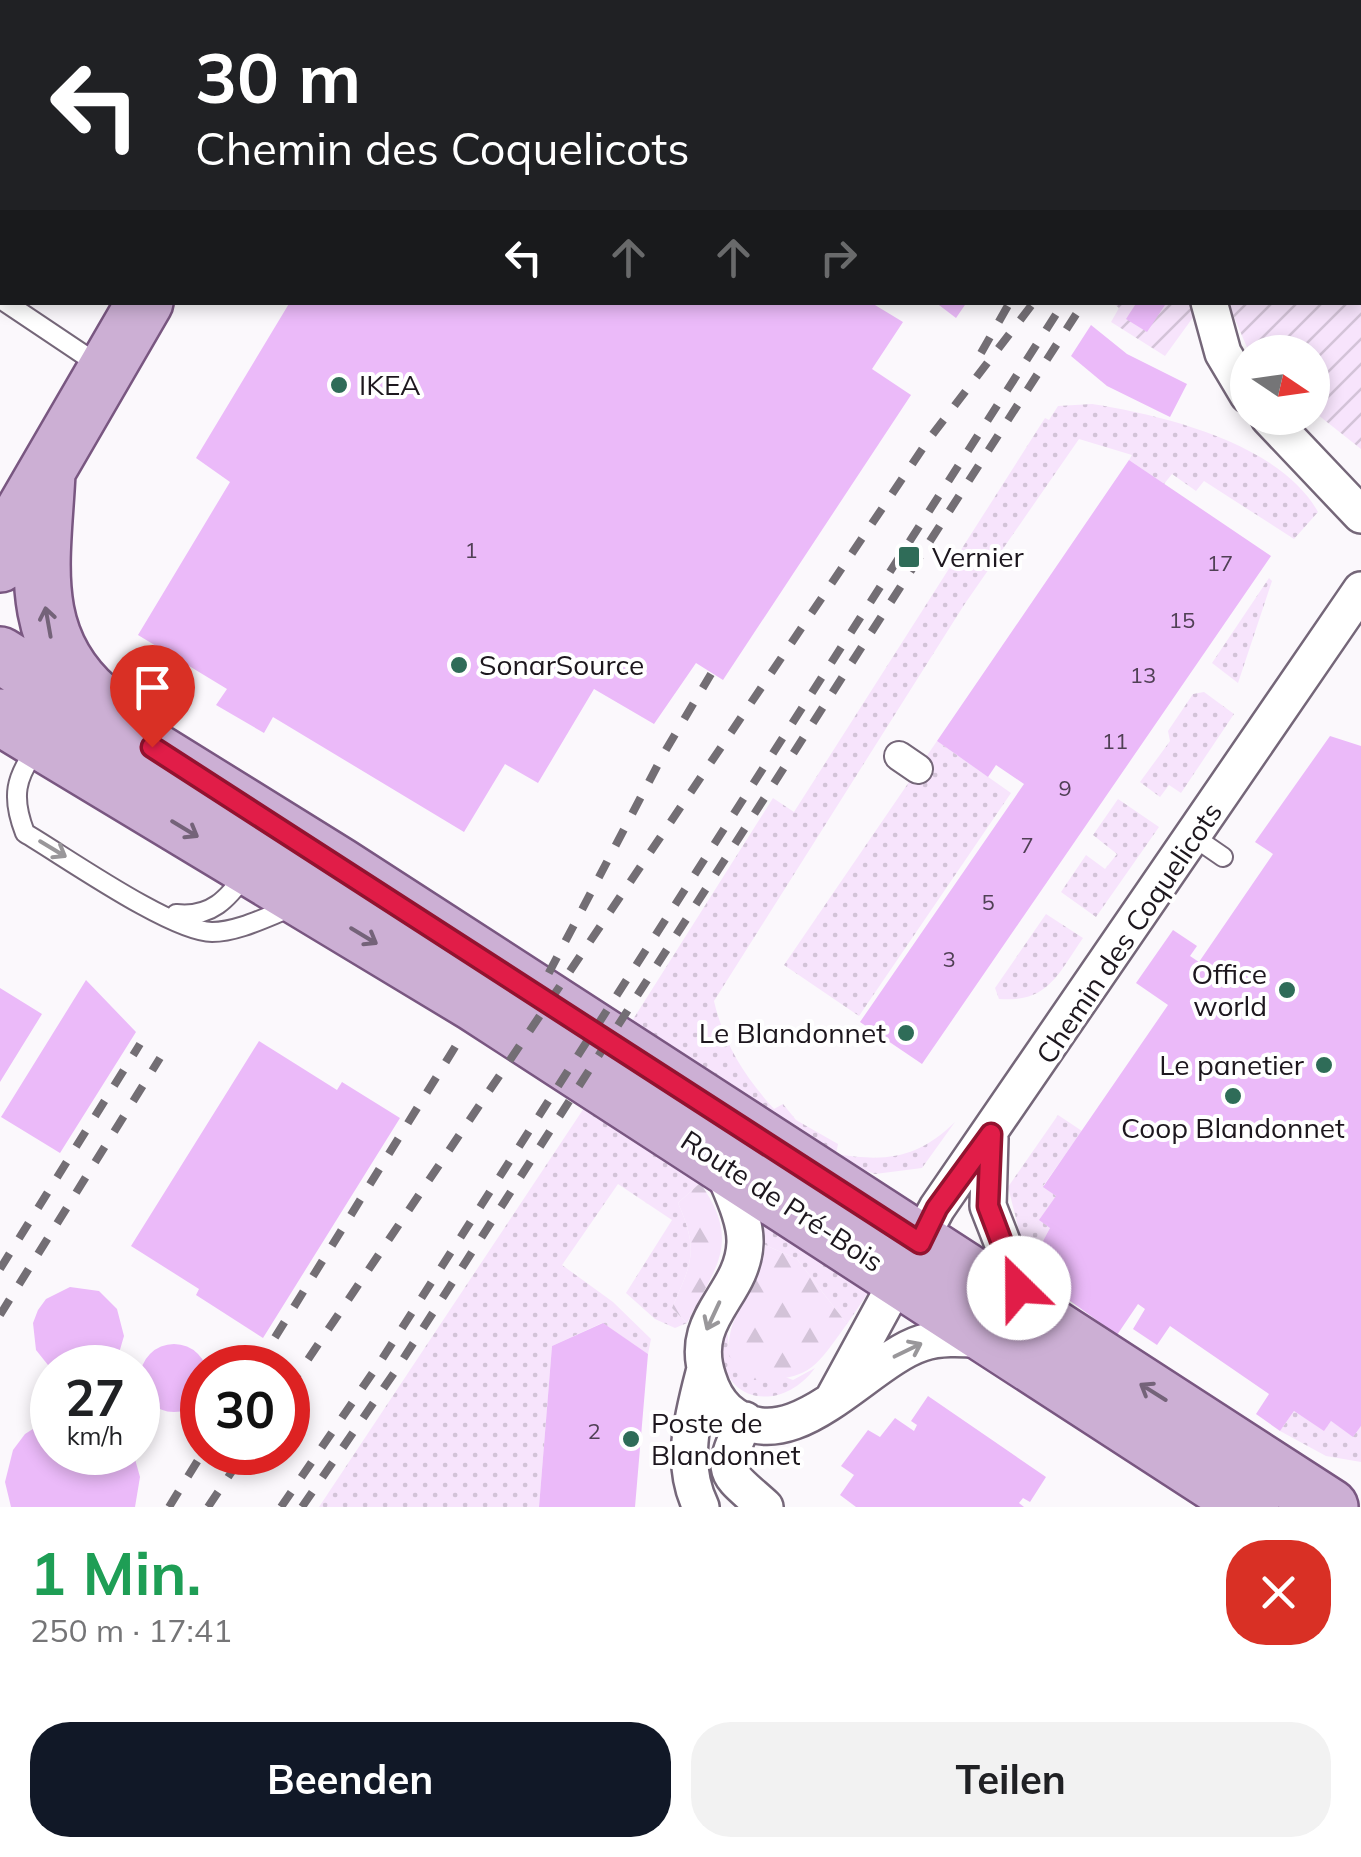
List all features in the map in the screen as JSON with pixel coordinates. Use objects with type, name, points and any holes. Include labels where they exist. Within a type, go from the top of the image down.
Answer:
[{"type":"main road","points":[[5,543],[143,305]]},
{"type":"main road","points":[[47,473],[42,580],[52,643],[73,678],[152,747]]},
{"type":"main road","name":"Route de Pré-Bois","points":[[0,656],[152,747],[1270,1500]]},
{"type":"main road","points":[[14,733],[87,730],[152,747]]},
{"type":"main road","name":"Route de Pré-Bois","points":[[14,733],[307,902],[719,1160],[911,1261]]},
{"type":"main road","points":[[1270,1500],[1361,1488]]},
{"type":"street","points":[[1210,305],[1230,365]]},
{"type":"street","points":[[1285,435],[1361,515]]},
{"type":"street","name":"Chemin des Coquelicots","points":[[833,1399],[937,1208],[1208,847],[1361,590]]},
{"type":"street","points":[[719,1160],[745,1243],[740,1267],[709,1319],[703,1343],[705,1369],[713,1394],[729,1412],[746,1420],[782,1425],[803,1419],[892,1358],[924,1342],[1013,1327],[988,1206],[991,1134]]},
{"type":"street","points":[[705,1369],[694,1414],[689,1479],[710,1503]]},
{"type":"street","points":[[746,1420],[730,1453],[729,1470],[734,1482],[763,1507]]},
{"type":"lane","points":[[8,305],[107,370]]},
{"type":"lane","points":[[14,733],[18,776],[14,795],[25,832],[152,908],[214,932],[307,902]]},
{"type":"lane","points":[[152,908],[200,915],[231,895],[250,868]]},
{"type":"lane","points":[[710,1503],[763,1507]]},
{"type":"green space","points":[[1115,305],[1193,305],[1194,316],[1165,356],[1111,322],[1119,308]]},
{"type":"green space","points":[[1229,305],[1361,305],[1361,449],[1330,424],[1330,335],[1242,335]]},
{"type":"green space","points":[[1092,404],[1185,425],[1249,451],[1301,488],[1318,512],[1294,539],[1204,481],[1196,491],[1172,474],[1164,484],[1129,460],[1132,455],[1079,439],[964,605],[714,1001],[729,1045],[763,1097],[774,1109],[783,1104],[796,1120],[838,1144],[836,1154],[870,1158],[900,1155],[927,1144],[955,1122],[922,1168],[875,1174],[840,1161],[632,1021],[773,798],[794,812],[1045,418],[1049,420],[1058,406]]},
{"type":"green space","points":[[1269,578],[1272,581],[1238,683],[1212,663]]},
{"type":"green space","points":[[1204,692],[1234,714],[1181,793],[1169,785],[1160,797],[1140,782],[1170,741],[1168,731],[1193,694]]},
{"type":"green space","points":[[937,741],[1011,793],[859,1016],[784,965]]},
{"type":"green space","points":[[1118,799],[1159,827],[1096,917],[1061,892],[1086,855],[1105,869],[1117,854],[1093,835]]},
{"type":"green space","points":[[1046,914],[1083,938],[1041,991],[1016,999],[999,999],[995,988]]},
{"type":"green space","points":[[586,1105],[696,1172],[700,1183],[678,1203],[691,1245],[684,1279],[672,1308],[687,1323],[675,1328],[655,1319],[626,1293],[672,1220],[618,1184],[562,1265],[613,1302],[651,1339],[648,1354],[602,1323],[552,1346],[539,1507],[319,1507]]},
{"type":"green space","points":[[1058,1115],[1082,1131],[1043,1186],[1056,1196],[1050,1228],[1043,1241],[1046,1262],[1039,1266],[1022,1242],[1008,1187]]},
{"type":"green space","points":[[700,1183],[713,1204],[722,1238],[715,1269],[687,1323],[672,1308],[684,1279],[691,1245],[678,1203]]},
{"type":"green space","points":[[755,1215],[868,1278],[868,1293],[847,1324],[797,1259],[765,1245]]},
{"type":"green space","points":[[765,1245],[797,1259],[847,1324],[810,1369],[788,1377],[754,1380],[729,1356],[729,1340],[737,1313],[757,1277]]},
{"type":"green space","points":[[727,1329],[730,1356],[793,1380],[815,1368],[782,1394],[748,1394],[735,1385],[726,1371],[723,1352]]},
{"type":"green space","points":[[1294,1411],[1324,1430],[1331,1421],[1353,1436],[1361,1426],[1361,1462],[1326,1456],[1280,1431]]},
{"type":"building","name":"IKEA","points":[[288,305],[875,305],[903,322],[872,369],[911,395],[723,680],[696,663],[654,724],[594,689],[538,783],[505,764],[464,832],[273,717],[264,733],[216,705],[227,689],[138,635],[230,482],[196,458]]},
{"type":"building","points":[[939,305],[965,305],[956,318]]},
{"type":"building","points":[[1135,305],[1165,305],[1147,332],[1126,319]]},
{"type":"building","points":[[1091,325],[1127,354],[1187,384],[1170,417],[1107,386],[1071,356]]},
{"type":"building","points":[[1129,460],[1271,556],[922,1064],[860,1022],[1024,784],[996,765],[988,777],[937,741]]},
{"type":"building","name":"Coop Blandonnet","points":[[1330,736],[1361,746],[1361,1426],[1353,1437],[1331,1421],[1324,1431],[1294,1411],[1280,1431],[1256,1414],[1269,1394],[1170,1326],[1157,1345],[1133,1329],[1145,1309],[1138,1304],[1117,1335],[1051,1287],[1043,1241],[1050,1228],[1039,1220],[1056,1196],[1043,1187],[1168,1005],[1136,983],[1173,930],[1197,946],[1190,956],[1199,962],[1273,854],[1255,842]]},
{"type":"building","points":[[86,980],[136,1032],[60,1153],[1,1117]]},
{"type":"building","points":[[0,988],[42,1014],[0,1082]]},
{"type":"building","points":[[259,1041],[337,1090],[342,1082],[400,1118],[263,1338],[196,1295],[199,1289],[131,1246]]},
{"type":"building","points":[[70,1287],[99,1291],[117,1309],[124,1336],[121,1345],[35,1345],[33,1323],[46,1299]]},
{"type":"building","points":[[603,1323],[648,1354],[635,1507],[539,1507],[552,1346]]},
{"type":"building","points":[[180,1345],[180,1411],[174,1412],[160,1409],[160,1347]]},
{"type":"building","points":[[928,1396],[1046,1477],[1030,1502],[1023,1498],[1019,1503],[1024,1507],[856,1507],[840,1495],[854,1475],[841,1466],[868,1430],[880,1437],[895,1418],[914,1431],[917,1425],[911,1421]]},
{"type":"building","points":[[30,1431],[30,1475],[139,1475],[135,1507],[11,1507],[5,1482],[13,1450]]},
{"type":"railway","points":[[981,353],[1008,305]]},
{"type":"railway","points":[[310,1356],[929,439],[1032,305]]},
{"type":"railway","points":[[281,1507],[382,1359],[1062,305]]},
{"type":"railway","points":[[302,1507],[396,1370],[1082,305]]},
{"type":"railway","points":[[532,1005],[664,753],[711,674]]},
{"type":"railway","points":[[270,1345],[460,1039]]},
{"type":"railway","points":[[0,1269],[140,1044]]},
{"type":"railway","points":[[0,1315],[160,1058]]},
{"type":"railway","points":[[169,1507],[189,1475]]},
{"type":"railway","points":[[208,1507],[230,1475]]},
{"type":"place","name":"IKEA","points":[[339,385]]},
{"type":"place","name":"Vernier","points":[[909,557]]},
{"type":"place","name":"SonarSource","points":[[459,665]]},
{"type":"place","name":"Office world","points":[[1287,990]]},
{"type":"place","name":"Le Blandonnet","points":[[906,1033]]},
{"type":"place","name":"Le panetier","points":[[1324,1065]]},
{"type":"place","name":"Coop Blandonnet","points":[[1233,1096]]},
{"type":"place","name":"Poste de Blandonnet","points":[[631,1439]]},
{"type":"route","points":[[152,747],[920,1243],[937,1208],[991,1134],[988,1206],[1019,1288]]}]
